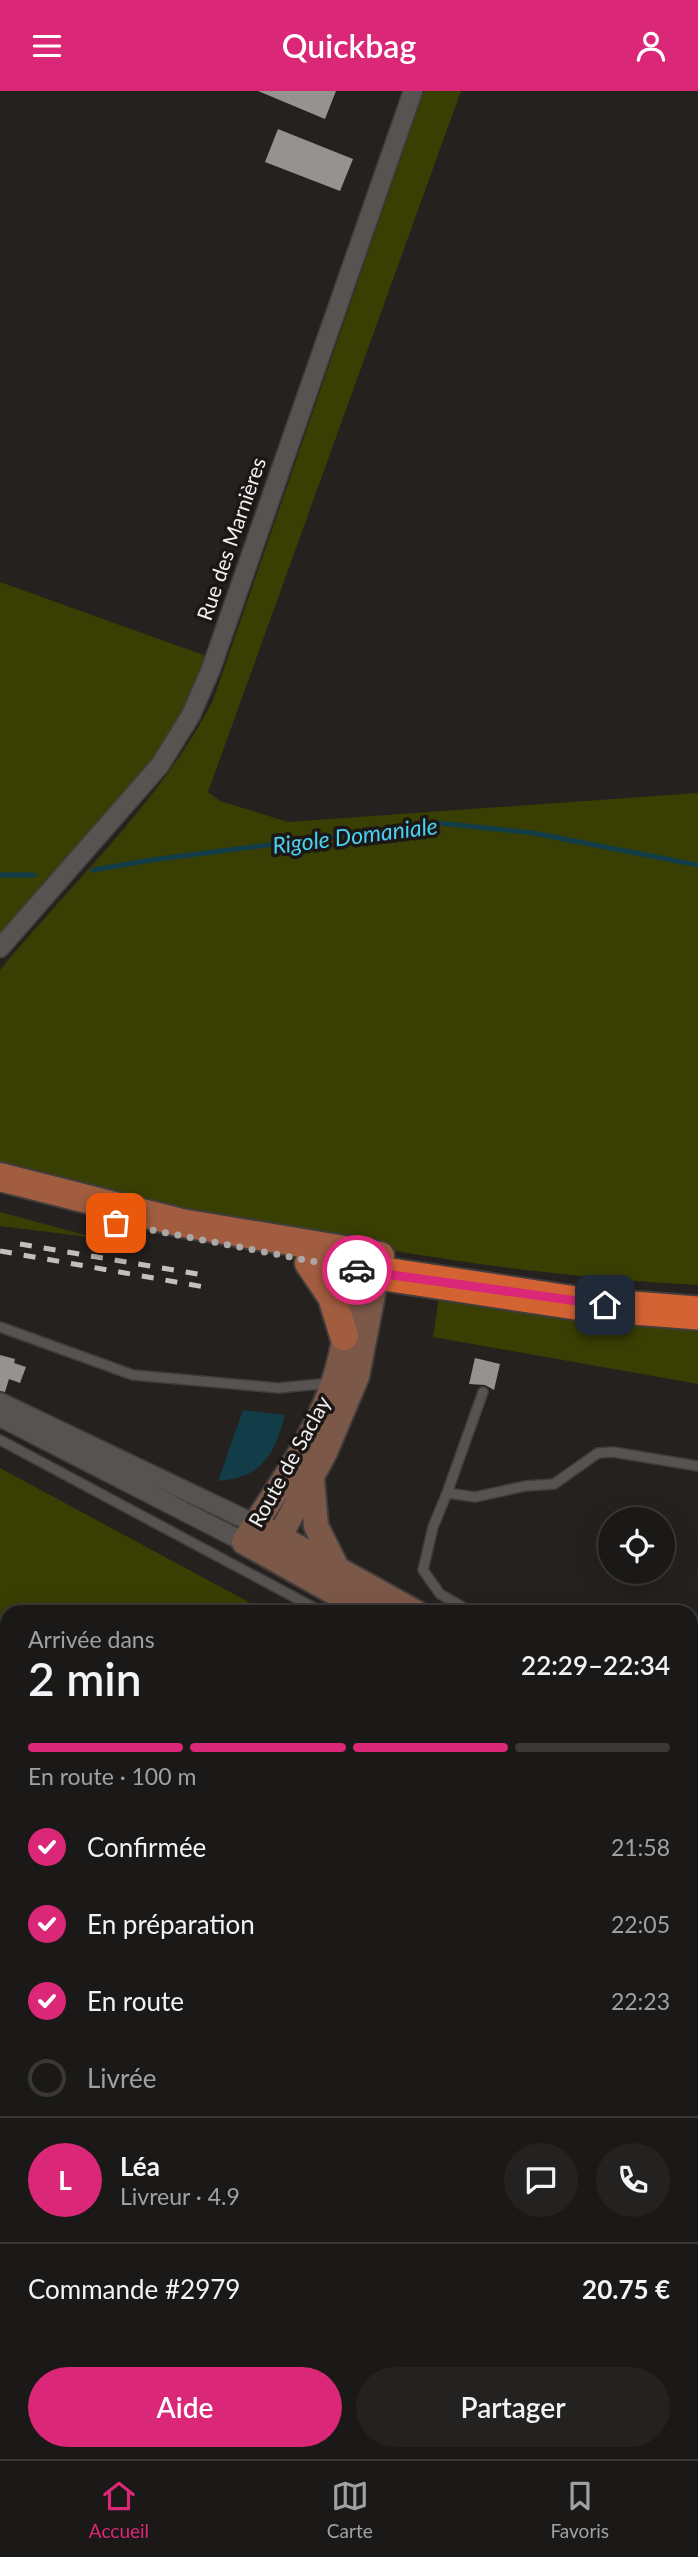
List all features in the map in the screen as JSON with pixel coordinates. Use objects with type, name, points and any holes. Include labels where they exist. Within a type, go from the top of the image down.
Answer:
[{"type":"highway","points":[[367,1262],[698,1296]]},
{"type":"highway","points":[[367,1262],[582,1304],[698,1313]]},
{"type":"main road","points":[[0,1177],[182,1223],[367,1262]]},
{"type":"main road","points":[[0,1195],[41,1207],[309,1262],[367,1262]]},
{"type":"main road","points":[[309,1262],[332,1297],[344,1336]]},
{"type":"main road","name":"Route de Saclay","points":[[359,1605],[275,1547],[249,1533],[282,1486],[333,1383],[344,1336],[367,1262]]},
{"type":"main road","name":"Route de Saclay","points":[[275,1547],[312,1477],[357,1376],[367,1262]]},
{"type":"main road","points":[[312,1477],[316,1526],[338,1571]]},
{"type":"main road","points":[[275,1547],[338,1571],[402,1605]]},
{"type":"street","name":"Rue des Marnières","points":[[0,948],[160,765],[191,715],[211,669],[413,91]]},
{"type":"street","points":[[0,1402],[249,1533]]},
{"type":"street","points":[[0,1417],[249,1533]]},
{"type":"lane","points":[[0,1327],[133,1375],[278,1388],[333,1383]]},
{"type":"lane","points":[[459,1605],[440,1594],[423,1570],[433,1527],[483,1392]]},
{"type":"lane","points":[[0,1440],[309,1605]]},
{"type":"lane","points":[[447,1493],[475,1497],[525,1486],[554,1484],[598,1453],[613,1452],[698,1466]]},
{"type":"green space","points":[[424,91],[461,91],[208,792],[220,801],[288,822],[698,793],[698,1285],[522,1269],[346,1243],[172,1207],[0,1165],[0,970],[142,807],[192,737],[213,700]]},
{"type":"green space","points":[[0,582],[209,657],[187,709],[146,774],[0,940]]},
{"type":"green space","points":[[0,1212],[96,1238],[0,1226]]},
{"type":"green space","points":[[439,1297],[698,1324],[698,1384],[433,1337]]},
{"type":"green space","points":[[0,1468],[254,1605],[0,1605]]},
{"type":"water","points":[[243,1410],[285,1415],[276,1442],[264,1462],[245,1475],[218,1481]]},
{"type":"building","points":[[258,91],[336,91],[325,119]]},
{"type":"building","points":[[278,129],[353,159],[340,191],[265,162]]},
{"type":"building","points":[[0,1355],[15,1359],[14,1363],[26,1367],[20,1383],[9,1379],[5,1392],[0,1391]]},
{"type":"building","points":[[475,1358],[500,1364],[494,1390],[485,1385],[469,1384]]},
{"type":"waterway","name":"Rigole Domaniale","points":[[93,870],[151,860],[439,823],[533,833],[698,865]]},
{"type":"waterway","name":"Rigole Domaniale","points":[[0,875],[34,875]]},
{"type":"railway","points":[[20,1244],[209,1276]]},
{"type":"railway","points":[[0,1251],[210,1288]]},
{"type":"way so far","points":[[116,1223],[357,1270]]},
{"type":"route","points":[[357,1270],[582,1304],[605,1305]]}]
